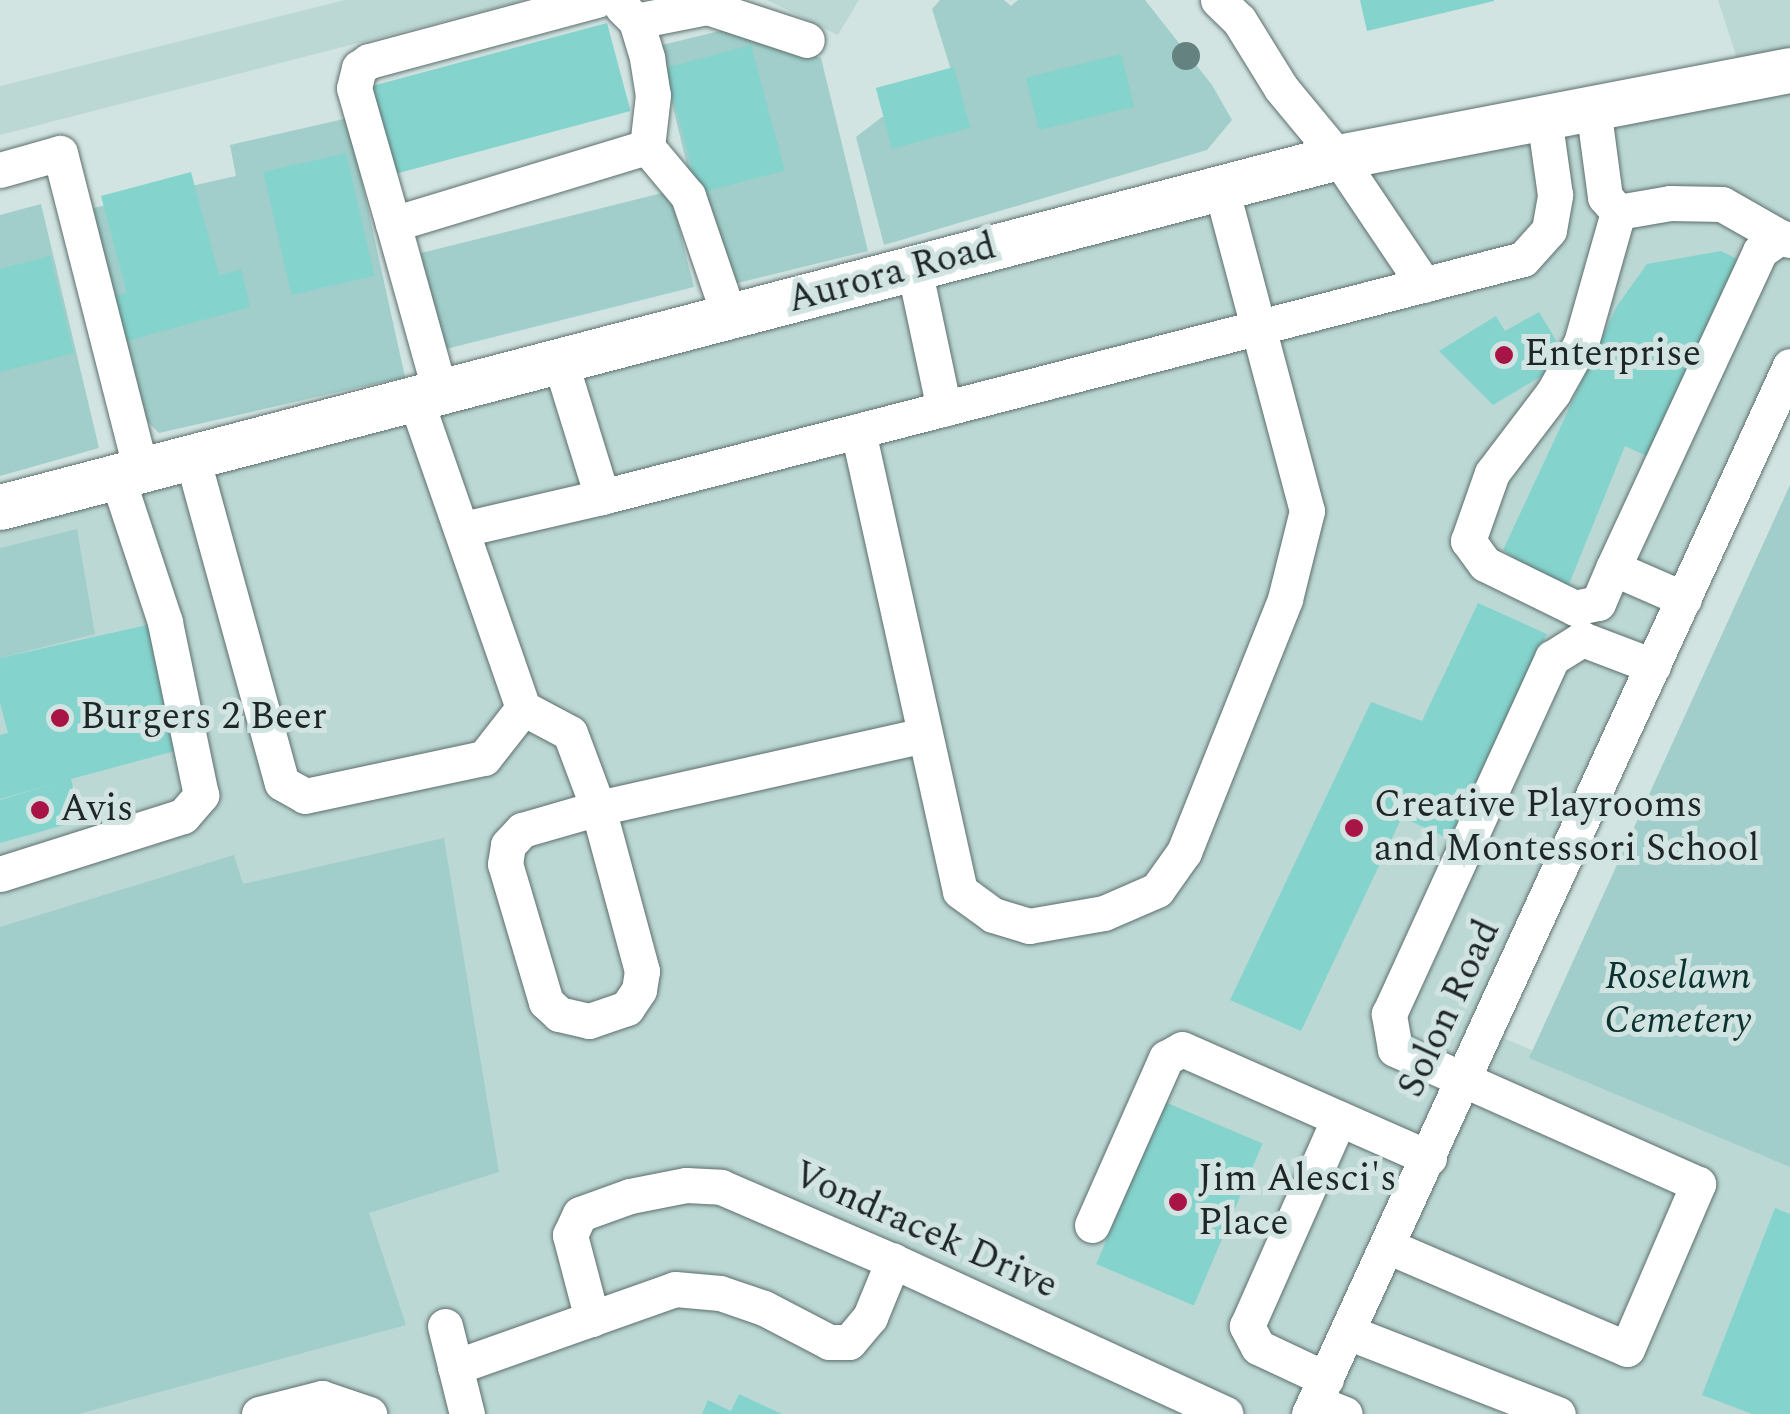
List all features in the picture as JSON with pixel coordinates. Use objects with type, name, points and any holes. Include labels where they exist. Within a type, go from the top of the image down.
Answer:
[{"type":"main road","name":"Aurora Road","points":[[0,507],[1338,157],[1790,70]]},
{"type":"street","points":[[729,316],[688,196],[646,147],[653,95],[636,21],[620,5],[600,0],[369,61],[359,68],[354,88],[394,224],[427,395],[463,529],[522,708],[570,733],[598,808],[642,971],[639,990],[627,1008],[589,1021],[558,1014],[546,1002],[505,864],[508,845],[522,830],[598,808],[925,735]]},
{"type":"street","points":[[636,21],[707,7],[808,40]]},
{"type":"street","points":[[1239,7],[1281,88],[1338,157],[1424,285]]},
{"type":"street","points":[[1593,107],[1605,198],[1618,212]]},
{"type":"street","points":[[463,529],[602,498],[1523,259],[1549,230],[1555,195],[1544,116]]},
{"type":"street","points":[[394,224],[646,147]]},
{"type":"street","points":[[0,170],[60,153],[202,795],[183,816],[0,874]]},
{"type":"street","points":[[858,431],[960,891],[993,915],[1029,926],[1104,912],[1158,890],[1184,852],[1271,635],[1285,599],[1307,511],[1221,187]]},
{"type":"street","points":[[1618,212],[1670,203],[1722,204],[1785,238]]},
{"type":"street","points":[[1618,212],[1581,342],[1553,393],[1492,473],[1468,540],[1485,564],[1575,608],[1598,602],[1760,251],[1785,238]]},
{"type":"street","points":[[914,268],[944,409]]},
{"type":"street","points":[[560,360],[602,498]]},
{"type":"street","name":"Solon Road","points":[[1324,1402],[1386,1246],[1790,366]]},
{"type":"street","points":[[192,457],[282,783],[305,796],[484,758],[522,708]]},
{"type":"street","points":[[1613,568],[1684,599]]},
{"type":"street","points":[[1386,1246],[1627,1349],[1698,1184],[1395,1050],[1389,1014],[1552,658],[1582,639],[1654,666]]},
{"type":"street","points":[[1092,1225],[1166,1058],[1182,1049],[1429,1158]]},
{"type":"street","points":[[1324,1402],[1258,1346],[1247,1326],[1338,1118]]},
{"type":"street","name":"Vondracek Drive","points":[[592,1319],[570,1235],[580,1214],[630,1196],[686,1185],[721,1187],[893,1261],[1226,1414]]},
{"type":"street","points":[[455,1367],[675,1290],[720,1293],[764,1308],[830,1342],[849,1342],[870,1317],[893,1261]]},
{"type":"street","points":[[445,1326],[467,1414]]},
{"type":"street","points":[[1350,1333],[1492,1402],[1558,1414]]},
{"type":"street","points":[[260,1414],[322,1398],[369,1414]]},
{"type":"shaded area","points":[[345,0],[526,0],[0,135],[0,86]]},
{"type":"shaded area","points":[[767,0],[859,0],[838,35]]},
{"type":"shaded area","points":[[1718,0],[1790,0],[1790,366],[1487,1031],[1790,1159],[1790,1414],[0,1414],[0,507],[1743,77]]},
{"type":"green space","points":[[940,0],[1004,0],[1011,6],[1018,0],[1145,0],[1212,85],[1232,120],[1207,150],[884,245],[856,137],[882,117],[969,128],[932,9]]},
{"type":"green space","points":[[732,28],[821,58],[868,251],[717,288],[658,46]]},
{"type":"green space","points":[[348,118],[405,377],[159,433],[139,413],[93,208],[236,176],[230,145]]},
{"type":"green space","points":[[670,191],[694,287],[436,351],[412,255]]},
{"type":"green space","points":[[41,204],[99,448],[0,476],[0,215]]},
{"type":"green space","name":"Roselawn Cemetery","points":[[1790,485],[1790,1167],[1529,1058]]},
{"type":"green space","points":[[77,529],[95,634],[0,658],[0,548]]},
{"type":"green space","points":[[444,838],[499,1172],[369,1213],[406,1325],[79,1414],[0,1414],[0,927],[234,855],[243,884]]},
{"type":"building","points":[[1360,0],[1494,0],[1494,1],[1367,31]]},
{"type":"building","points":[[607,23],[631,111],[394,174],[370,86]]},
{"type":"building","points":[[751,45],[785,171],[699,194],[665,68]]},
{"type":"building","points":[[1121,54],[1134,106],[1039,130],[1026,78]]},
{"type":"building","points":[[954,67],[970,128],[892,149],[876,88]]},
{"type":"building","points":[[346,153],[374,276],[292,295],[263,172]]},
{"type":"building","points":[[191,172],[219,275],[241,269],[250,307],[123,342],[106,298],[127,293],[101,196]]},
{"type":"building","points":[[1721,251],[1741,261],[1649,457],[1625,446],[1565,594],[1503,550],[1617,306],[1647,264]]},
{"type":"building","points":[[50,256],[74,353],[0,372],[0,269]]},
{"type":"building","name":"Enterprise","points":[[1539,312],[1568,360],[1493,405],[1439,351],[1496,316],[1505,331]]},
{"type":"building","name":"Creative Playrooms and Montessori School","points":[[1478,603],[1547,634],[1449,839],[1402,817],[1301,1031],[1230,1000],[1371,702],[1422,721]]},
{"type":"building","points":[[156,623],[186,748],[71,779],[82,820],[0,843],[0,800],[53,784],[0,799],[0,735],[8,733],[0,703],[0,658]]},
{"type":"building","name":"Jim Alesci's Place","points":[[1165,1102],[1263,1143],[1194,1305],[1096,1264]]},
{"type":"building","points":[[1775,1208],[1790,1214],[1790,1414],[1752,1414],[1702,1395]]},
{"type":"building","points":[[739,1394],[782,1414],[702,1414],[708,1400],[731,1411]]},
{"type":"place","name":"Enterprise","points":[[1504,355]]},
{"type":"place","name":"Burgers 2 Beer","points":[[60,718]]},
{"type":"place","name":"Avis","points":[[40,810]]},
{"type":"place","name":"Creative Playrooms and Montessori School","points":[[1354,828]]},
{"type":"place","name":"Jim Alesci's Place","points":[[1178,1202]]}]
